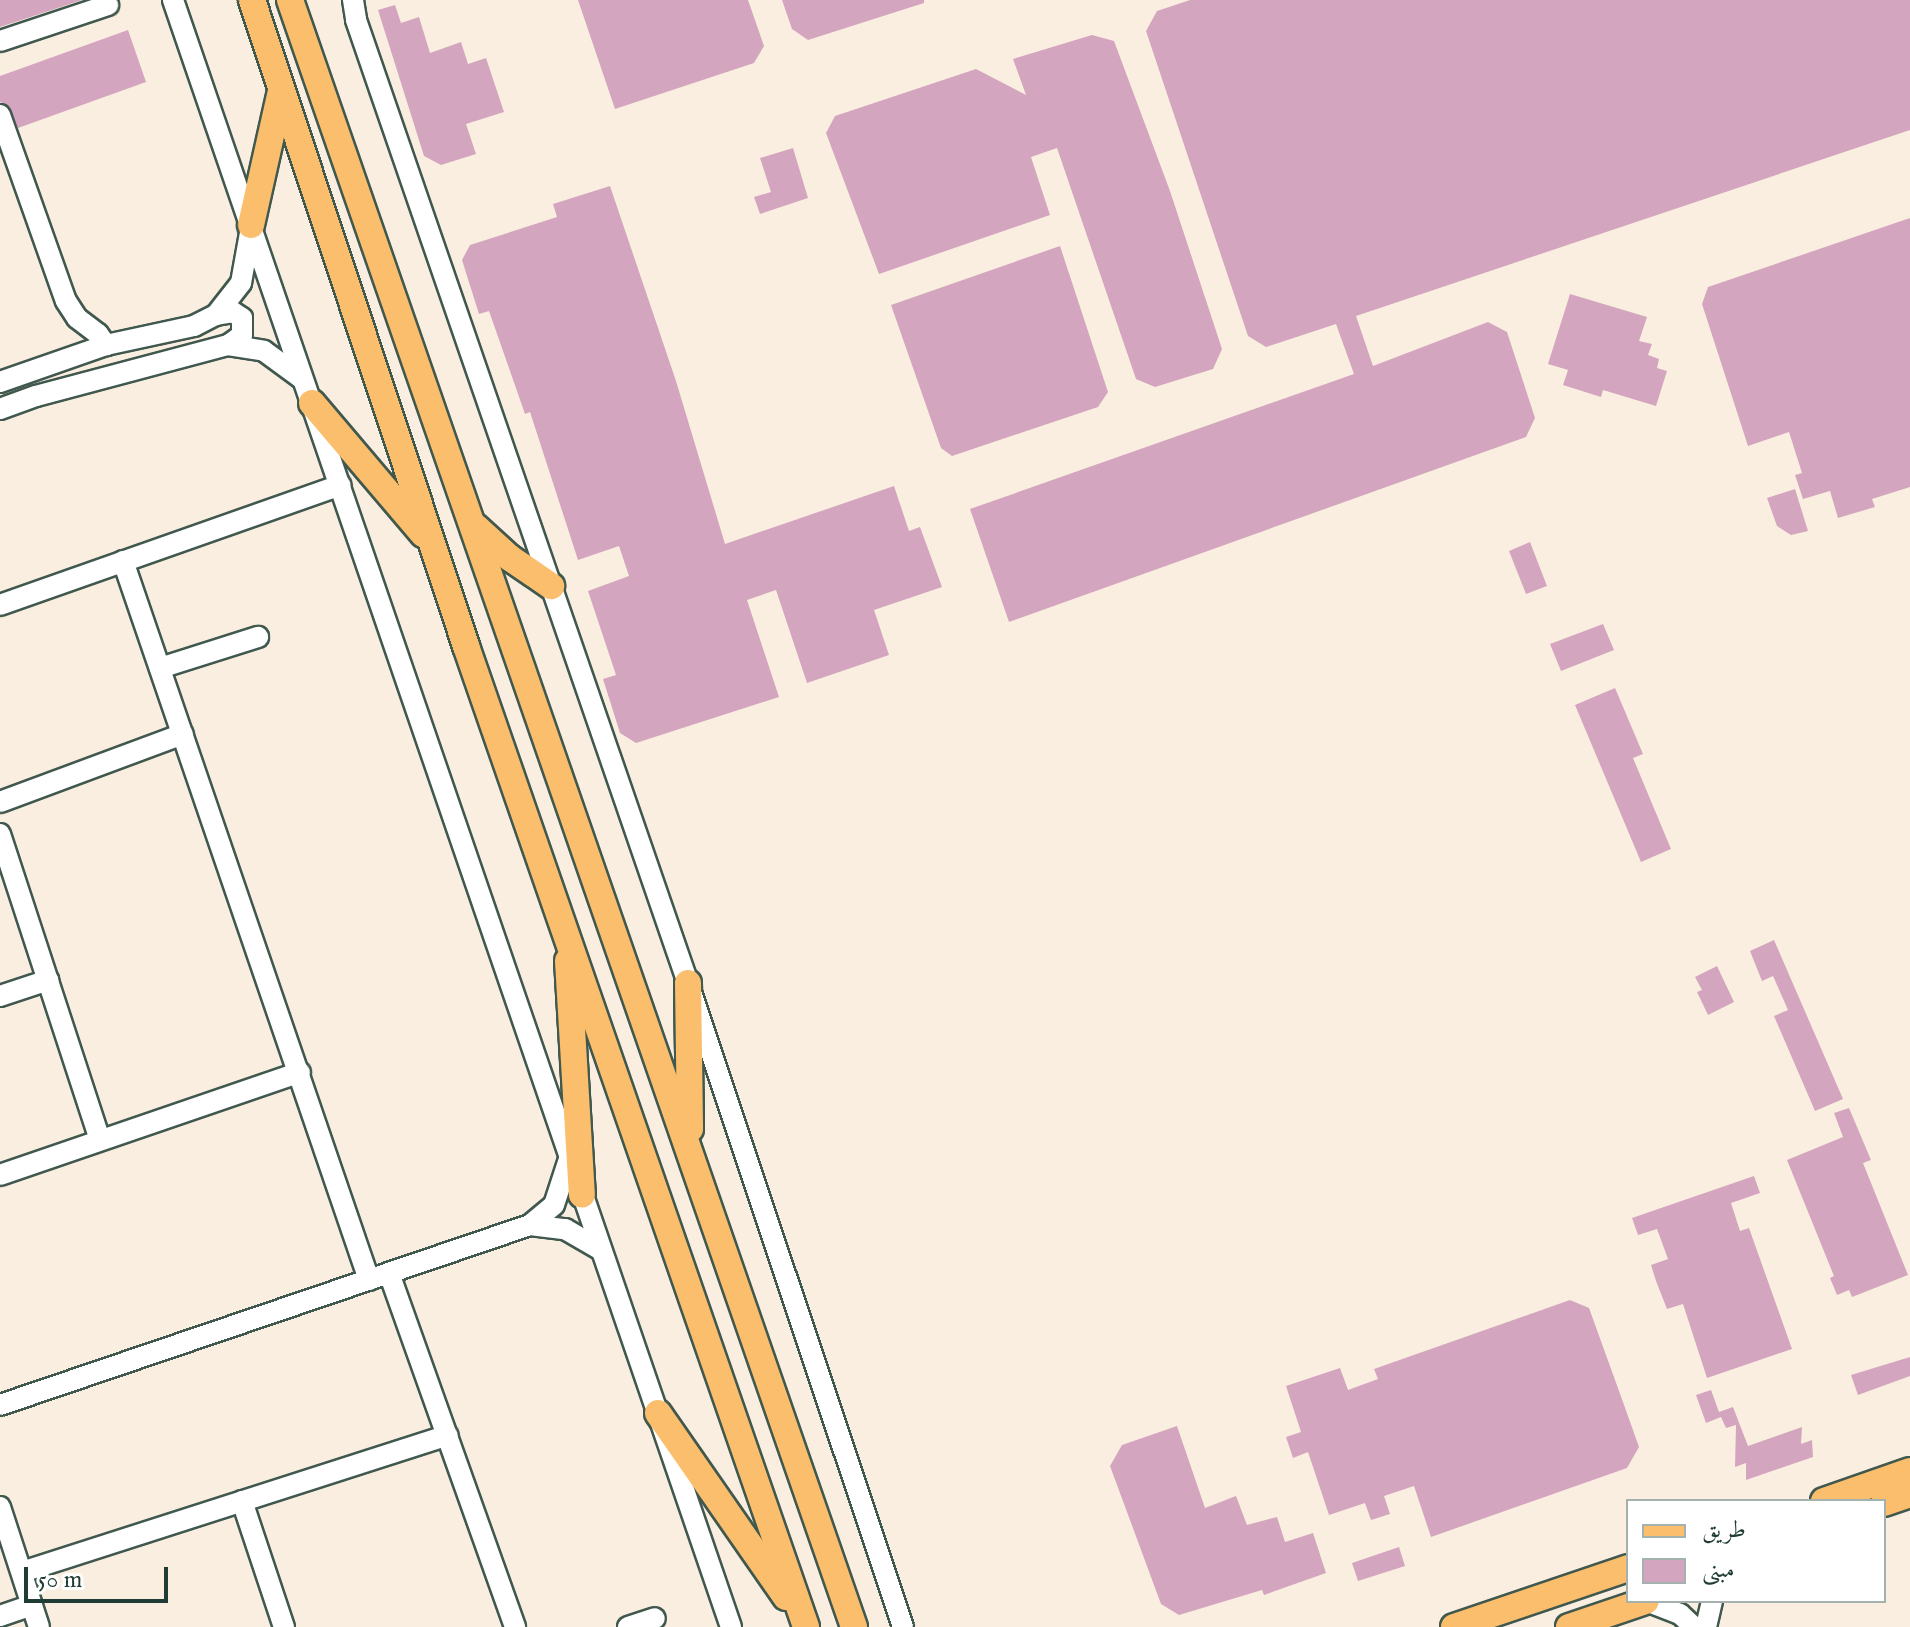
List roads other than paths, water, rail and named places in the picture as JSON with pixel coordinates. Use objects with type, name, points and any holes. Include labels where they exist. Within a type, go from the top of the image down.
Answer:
[{"type":"main road","points":[[252,0],[432,545],[806,1626]]},
{"type":"main road","points":[[290,0],[854,1627]]},
{"type":"main road","points":[[251,225],[281,91]]},
{"type":"main road","points":[[308,392],[432,545]]},
{"type":"main road","points":[[473,524],[510,558],[551,586]]},
{"type":"main road","points":[[565,926],[582,1195]]},
{"type":"main road","points":[[688,983],[691,1152]]},
{"type":"main road","points":[[658,1413],[806,1626]]},
{"type":"main road","points":[[1830,1499],[1910,1471]]},
{"type":"main road","points":[[1886,1502],[1910,1494]]},
{"type":"main road","points":[[1886,1520],[1910,1512]]},
{"type":"main road","points":[[1454,1627],[1626,1569]]},
{"type":"main road","points":[[1569,1627],[1640,1603]]},
{"type":"street","points":[[173,0],[731,1627]]},
{"type":"street","points":[[353,0],[356,20],[688,983],[903,1627]]},
{"type":"street","points":[[0,41],[108,5]]},
{"type":"street","points":[[0,115],[66,301],[77,318],[98,334],[106,345]]},
{"type":"street","points":[[216,315],[241,283],[251,225]]},
{"type":"street","points":[[0,382],[106,345],[194,326],[216,315],[233,312],[242,318],[242,335],[228,345]]},
{"type":"street","points":[[0,409],[36,396],[228,345],[252,347],[275,356],[308,392]]},
{"type":"street","points":[[0,605],[340,485]]},
{"type":"street","points":[[123,561],[369,1280]]},
{"type":"street","points":[[160,668],[258,637]]},
{"type":"street","points":[[0,802],[183,734]]},
{"type":"street","points":[[0,834],[100,1140]]},
{"type":"street","points":[[0,996],[48,980]]},
{"type":"street","points":[[0,1175],[300,1072]]},
{"type":"street","points":[[0,1405],[530,1225],[554,1205],[570,1158]]},
{"type":"street","points":[[530,1225],[565,1229],[601,1250]]},
{"type":"street","points":[[389,1273],[515,1627]]},
{"type":"street","points":[[22,1572],[448,1435]]},
{"type":"street","points":[[242,1501],[284,1627]]},
{"type":"street","points":[[0,1507],[39,1627]]},
{"type":"street","points":[[1652,1603],[1672,1610],[1694,1627]]},
{"type":"street","points":[[1706,1627],[1712,1603]]},
{"type":"street","points":[[0,1616],[32,1605]]},
{"type":"street","points":[[628,1627],[655,1618]]}]
